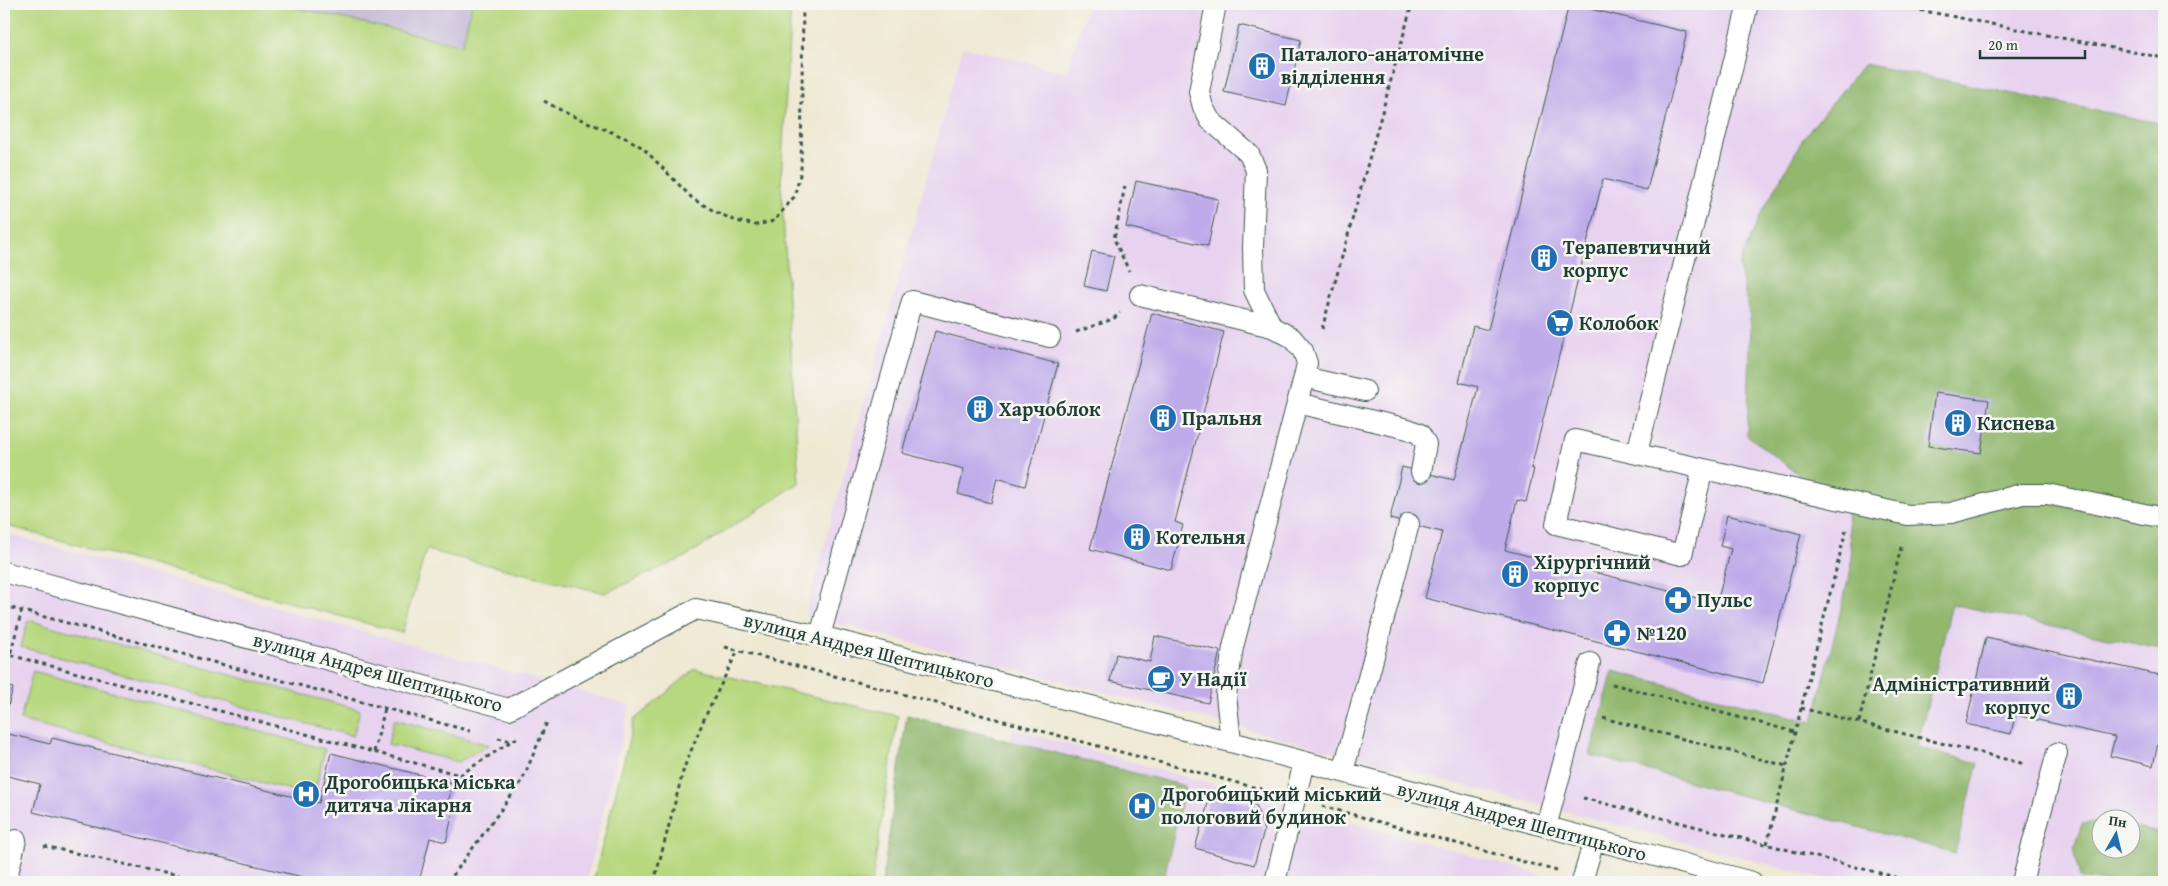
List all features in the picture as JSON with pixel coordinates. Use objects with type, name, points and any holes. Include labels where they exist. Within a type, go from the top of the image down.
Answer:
[{"type":"lane","points":[[1216,4],[1199,92],[1203,107],[1210,120],[1249,154],[1256,170],[1253,247],[1254,290],[1272,327]]},
{"type":"lane","points":[[1637,453],[1748,4]]},
{"type":"lane","points":[[1140,295],[1272,327],[1291,337],[1303,351],[1305,367],[1297,403],[1233,647],[1226,695],[1231,742]]},
{"type":"lane","points":[[820,636],[912,301],[1050,337]]},
{"type":"lane","points":[[1305,367],[1365,391]]},
{"type":"lane","points":[[1297,403],[1408,429],[1420,434],[1426,444],[1421,472]]},
{"type":"lane","points":[[1703,469],[1682,555],[1556,524],[1575,440],[1908,515],[1951,513],[2022,494],[2039,494],[2164,518]]},
{"type":"lane","points":[[1343,772],[1409,524]]},
{"type":"lane","name":"вулиця Андрея Шептицького","points":[[4,572],[509,709],[696,609],[820,636],[1231,742],[1752,882]]},
{"type":"lane","points":[[1546,827],[1588,670]]},
{"type":"lane","points":[[1275,882],[1304,762]]},
{"type":"lane","points":[[2022,882],[2055,762]]},
{"type":"lane","points":[[6,882],[16,840]]},
{"type":"lane","points":[[1583,880],[1594,840]]},
{"type":"path","points":[[544,100],[568,114],[628,139],[643,148],[693,199],[716,212],[736,221],[756,224],[774,221],[794,197],[801,171],[803,4]]},
{"type":"path","points":[[1305,367],[1317,348],[1412,4]]},
{"type":"path","points":[[1889,4],[2164,58]]},
{"type":"path","points":[[1050,337],[1083,331],[1113,319],[1140,295],[1114,239],[1125,186]]},
{"type":"path","points":[[1767,844],[1853,504]]},
{"type":"path","points":[[1859,722],[1908,515]]},
{"type":"path","points":[[4,606],[475,732]]},
{"type":"path","points":[[22,610],[10,654],[460,775],[511,741],[525,734]]},
{"type":"path","points":[[721,646],[1295,798],[1583,880]]},
{"type":"path","points":[[654,882],[684,768],[704,718],[738,650]]},
{"type":"path","points":[[1588,670],[1795,732]]},
{"type":"path","points":[[374,752],[385,708]]},
{"type":"path","points":[[1801,708],[1859,722],[2055,762]]},
{"type":"path","points":[[1576,712],[1787,766]]},
{"type":"path","points":[[540,726],[555,718]]},
{"type":"path","points":[[448,882],[522,781],[547,722]]},
{"type":"path","points":[[493,737],[511,741]]},
{"type":"path","points":[[1556,790],[1915,882]]},
{"type":"path","points":[[16,840],[203,882]]},
{"type":"shaded area","points":[[279,4],[472,4],[462,45]]},
{"type":"shaded area","points":[[1088,4],[2164,4],[2164,882],[1838,882],[805,615],[963,47],[1067,72]]},
{"type":"shaded area","name":"Дрогобицька міська дитяча лікарня","points":[[4,533],[630,705],[586,882],[4,882]]},
{"type":"shaded area","name":"Дрогобицький міський пологовий будинок","points":[[1013,729],[1566,882],[977,882]]},
{"type":"green space","points":[[4,4],[279,4],[462,45],[472,4],[791,4],[781,181],[799,483],[685,557],[605,593],[426,550],[402,633],[4,525]]},
{"type":"green space","points":[[1864,64],[2164,124],[2164,650],[1952,604],[1917,747],[1978,763],[1955,853],[1590,755],[1613,671],[1813,722],[1852,565],[1847,512],[1747,435],[1751,323],[1739,265],[1760,216],[1804,137]]},
{"type":"green space","points":[[28,620],[360,710],[353,736],[21,647]]},
{"type":"green space","points":[[695,669],[898,716],[872,882],[593,882],[634,720]]},
{"type":"green space","points":[[33,671],[325,749],[314,796],[20,720]]},
{"type":"green space","points":[[907,715],[1185,786],[1163,882],[882,882]]},
{"type":"green space","points":[[394,719],[489,745],[458,762],[388,744]]},
{"type":"green space","points":[[2090,823],[2090,858],[2140,858],[2140,829],[2164,834],[2164,882],[2104,882],[2080,878],[2074,847],[2082,824]]},
{"type":"building","points":[[1569,4],[1687,32],[1647,190],[1603,179],[1531,468],[1534,469],[1526,502],[1517,500],[1505,550],[1717,603],[1731,549],[1720,546],[1727,515],[1801,534],[1763,683],[1425,598],[1442,532],[1390,519],[1402,467],[1454,480],[1478,387],[1459,382],[1473,326],[1488,330]]},
{"type":"building","name":"Паталого-анатомічне відділення","points":[[1239,25],[1301,40],[1286,106],[1224,92]]},
{"type":"building","points":[[1136,181],[1218,199],[1208,246],[1126,227]]},
{"type":"building","points":[[1092,251],[1114,256],[1106,291],[1084,286]]},
{"type":"building","name":"Пральня","points":[[1152,313],[1224,332],[1175,522],[1183,525],[1171,570],[1090,549]]},
{"type":"building","name":"Харчоблок","points":[[935,331],[1058,364],[1025,486],[997,478],[991,503],[958,494],[964,469],[902,453]]},
{"type":"building","name":"Киснева","points":[[1935,393],[1989,400],[1981,453],[1928,446]]},
{"type":"building","points":[[1155,636],[1220,651],[1208,703],[1110,681],[1116,654],[1150,662]]},
{"type":"building","name":"Адміністративний корпус","points":[[1986,637],[2164,676],[2164,715],[2153,766],[2110,756],[2115,737],[2015,715],[2011,734],[1966,724]]},
{"type":"building","points":[[4,686],[13,688],[4,720]]},
{"type":"building","points":[[4,733],[50,744],[52,738],[319,803],[331,753],[453,783],[447,806],[454,808],[446,842],[430,838],[419,882],[323,882],[33,812],[40,784],[4,775]]},
{"type":"building","points":[[1211,793],[1256,805],[1264,831],[1254,865],[1195,848]]},
{"type":"place","name":"Паталого-анатомічне відділення","points":[[1262,66]]},
{"type":"place","name":"Терапевтичний корпус","points":[[1544,258]]},
{"type":"place","name":"Колобок","points":[[1560,323]]},
{"type":"place","name":"Харчоблок","points":[[980,409]]},
{"type":"place","name":"Пральня","points":[[1163,418]]},
{"type":"place","name":"Киснева","points":[[1958,423]]},
{"type":"place","name":"Котельня","points":[[1137,537]]},
{"type":"place","name":"Хірургічний корпус","points":[[1515,574]]},
{"type":"place","name":"Пульс","points":[[1678,600]]},
{"type":"place","name":"№120","points":[[1617,633]]},
{"type":"place","name":"У Надії","points":[[1161,679]]},
{"type":"place","name":"Адміністративний корпус","points":[[2069,696]]},
{"type":"place","name":"Дрогобицька міська дитяча лікарня","points":[[306,794]]},
{"type":"place","name":"Дрогобицький міський пологовий будинок","points":[[1142,806]]}]
